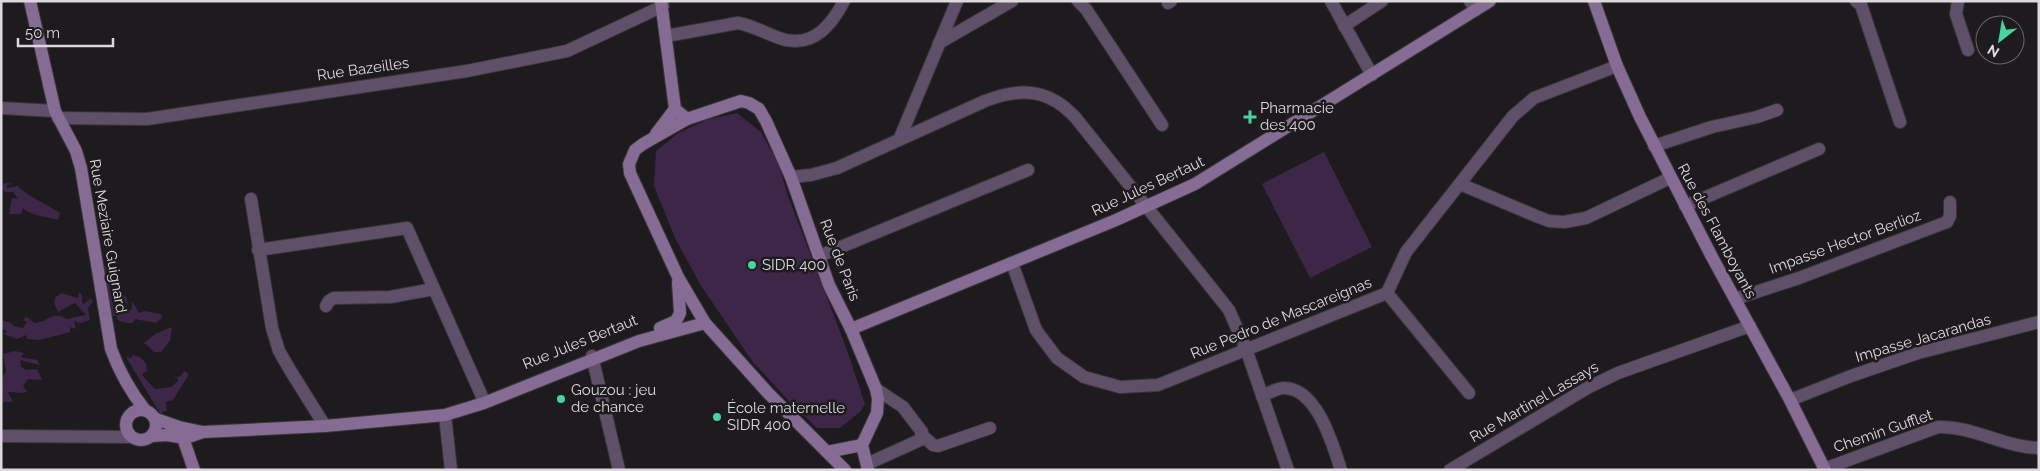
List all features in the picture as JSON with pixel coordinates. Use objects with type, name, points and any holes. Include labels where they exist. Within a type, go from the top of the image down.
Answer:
[{"type":"street","name":"Rue Meziaire Guignard","points":[[30,1],[57,114],[76,152],[81,168],[109,339],[116,364],[139,411]]},
{"type":"street","points":[[666,36],[738,23],[746,24],[786,40],[801,41],[814,37],[825,30],[844,1]]},
{"type":"street","points":[[899,140],[957,1]]},
{"type":"street","points":[[940,43],[1012,1]]},
{"type":"street","points":[[1078,1],[1086,9],[1162,125]]},
{"type":"street","points":[[1331,1],[1372,74]]},
{"type":"street","points":[[1344,26],[1382,1]]},
{"type":"street","name":"Rue Jules Bertaut","points":[[851,330],[1195,184],[1372,74],[1473,6],[1490,1]]},
{"type":"street","name":"Rue des Flamboyants","points":[[1594,1],[1617,66],[1654,146],[1825,469]]},
{"type":"street","points":[[1856,1],[1861,5],[1900,122]]},
{"type":"street","points":[[1958,1],[1956,14],[1968,50]]},
{"type":"street","name":"Rue Bazeilles","points":[[1,108],[57,114],[147,118],[467,71],[567,51],[662,4]]},
{"type":"street","points":[[662,4],[675,109],[687,119]]},
{"type":"street","name":"Rue Pedro de Mascareignas","points":[[1012,263],[1036,330],[1057,358],[1084,377],[1120,387],[1158,385],[1387,293],[1406,252],[1513,116],[1534,98],[1617,66]]},
{"type":"street","points":[[791,177],[811,175],[838,168],[985,101],[1010,92],[1034,93],[1057,101],[1075,117],[1229,310],[1246,349],[1288,470]]},
{"type":"street","name":"Rue de Paris","points":[[845,470],[768,393],[705,323],[678,276],[630,173],[629,164],[635,150],[687,119],[741,101],[759,109],[791,177],[830,284],[876,389],[878,399],[877,413],[862,445]]},
{"type":"street","name":"Rue de Paris","points":[[654,137],[675,109]]},
{"type":"street","points":[[1654,146],[1712,127],[1757,117],[1777,110]]},
{"type":"street","points":[[1685,206],[1819,149]]},
{"type":"street","points":[[820,256],[1028,170]]},
{"type":"street","points":[[1460,184],[1549,221],[1564,222],[1586,218],[1670,178]]},
{"type":"street","points":[[251,199],[272,328],[279,351],[325,426]]},
{"type":"street","name":"Impasse Hector Berlioz","points":[[1735,299],[1799,278],[1946,222],[1950,216],[1950,202]]},
{"type":"street","points":[[258,250],[407,228],[484,402]]},
{"type":"street","name":"Rue Jules Bertaut","points":[[152,436],[182,432],[325,426],[450,414],[484,402],[676,321],[680,313],[678,276]]},
{"type":"street","points":[[326,306],[334,298],[390,296],[434,289]]},
{"type":"street","points":[[1387,293],[1469,393]]},
{"type":"street","name":"Impasse Jacarandas","points":[[1790,400],[1851,376],[1918,353],[2039,322]]},
{"type":"street","name":"Rue Jules Bertaut","points":[[593,357],[639,341],[705,323]]},
{"type":"street","name":"Rue Martinel Lassays","points":[[1450,470],[1588,388],[1618,373],[1750,326]]},
{"type":"street","points":[[593,357],[619,470]]},
{"type":"street","points":[[1262,396],[1282,388],[1298,391],[1304,396],[1327,427],[1341,470]]},
{"type":"street","points":[[876,389],[903,407],[922,432],[922,436],[934,445],[938,446],[990,428]]},
{"type":"street","points":[[132,437],[126,424],[127,419],[139,411],[154,415],[156,419],[182,432],[194,470]]},
{"type":"street","points":[[450,414],[451,470]]},
{"type":"street","points":[[1,436],[132,437],[142,440],[152,436],[156,429],[156,419]]},
{"type":"street","name":"Chemin Gufflet","points":[[1825,469],[1938,427],[1966,430],[2005,444],[2039,448]]},
{"type":"street","points":[[827,452],[862,445],[867,467],[920,440],[922,436]]},
{"type":"shaded area","name":"SIDR 400","points":[[737,113],[761,132],[778,163],[788,196],[847,350],[865,404],[861,411],[840,428],[817,428],[752,361],[700,284],[675,238],[654,186],[656,151],[678,133],[709,119]]},
{"type":"shaded area","points":[[1324,152],[1372,247],[1310,278],[1262,184]]},
{"type":"shaded area","points":[[6,183],[13,184],[7,185],[7,188],[18,186],[30,196],[60,213],[58,220],[35,215],[23,208],[21,214],[9,214],[12,198],[18,199],[13,192],[5,192],[1,188],[1,185]]},
{"type":"shaded area","points":[[103,265],[121,276],[111,281],[109,285],[126,297],[128,304],[119,297],[115,299],[117,306],[113,301],[113,309],[116,313],[123,305],[127,309],[132,310],[132,301],[139,313],[144,311],[161,314],[162,318],[156,323],[135,319],[133,323],[129,323],[117,319],[117,316],[113,316]]},
{"type":"shaded area","points":[[79,292],[82,295],[82,303],[84,304],[91,298],[93,301],[88,308],[90,320],[80,323],[74,321],[76,329],[70,327],[70,332],[40,340],[27,339],[26,335],[17,339],[3,334],[7,332],[1,327],[1,320],[11,323],[13,326],[23,328],[27,322],[23,320],[26,317],[35,323],[54,316],[66,319],[86,315],[75,303],[58,312],[54,303],[55,298],[61,293],[78,298]]},
{"type":"shaded area","points":[[172,327],[170,341],[161,352],[154,352],[146,344],[143,344],[155,334]]},
{"type":"shaded area","points":[[15,351],[24,353],[21,357],[37,360],[40,365],[20,360],[21,367],[26,370],[37,369],[42,380],[28,379],[23,386],[27,391],[24,393],[8,392],[13,402],[3,402],[1,380],[6,371],[3,354]]},
{"type":"shaded area","points":[[132,355],[140,357],[146,363],[147,372],[144,372],[142,375],[155,389],[171,387],[178,381],[178,378],[174,378],[181,376],[184,371],[189,374],[173,400],[166,402],[167,411],[161,414],[158,410],[126,357],[132,358]]},
{"type":"place","name":"Pharmacie des 400","points":[[1250,117]]},
{"type":"place","name":"SIDR 400","points":[[752,265]]},
{"type":"place","name":"Gouzou : jeu de chance","points":[[561,399]]},
{"type":"place","name":"École maternelle SIDR 400","points":[[717,417]]}]
